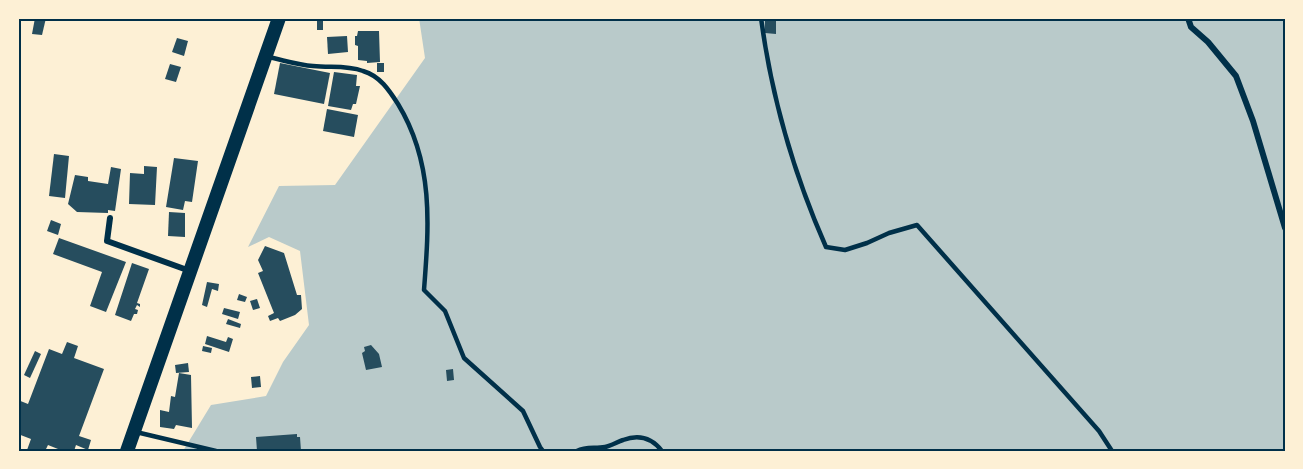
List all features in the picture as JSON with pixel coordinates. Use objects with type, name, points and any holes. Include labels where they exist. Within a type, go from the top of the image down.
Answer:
[{"type":"highway","points":[[127,451],[279,18]]},
{"type":"street","points":[[1188,18],[1191,27],[1208,42],[1236,76],[1253,121],[1285,228]]},
{"type":"street","points":[[110,218],[107,241],[191,271]]},
{"type":"lane","points":[[761,18],[770,77],[786,140],[805,199],[826,247],[845,250],[917,225],[1099,431],[1112,451]]},
{"type":"lane","points":[[266,57],[313,66],[344,66],[365,71],[384,84],[404,114],[417,145],[427,185],[429,230],[424,290],[445,311],[464,358],[523,411],[543,451]]},
{"type":"lane","points":[[134,431],[216,451]]},
{"type":"lane","points":[[577,451],[582,448],[607,447],[625,439],[638,437],[655,443],[662,451]]},
{"type":"shaded area","points":[[419,18],[1285,18],[1285,451],[183,451],[211,405],[266,396],[283,362],[309,325],[300,251],[269,237],[248,247],[279,186],[335,185],[425,58]]},
{"type":"building","points":[[35,18],[46,18],[42,35],[32,34]]},
{"type":"building","points":[[317,19],[323,19],[323,30],[317,30]]},
{"type":"building","points":[[765,21],[776,21],[776,34],[765,33]]},
{"type":"building","points":[[358,31],[379,31],[380,62],[367,63],[367,61],[358,60],[355,36]]},
{"type":"building","points":[[347,36],[348,52],[328,54],[327,37]]},
{"type":"building","points":[[177,38],[188,41],[184,56],[172,52]]},
{"type":"building","points":[[280,63],[330,73],[324,104],[274,94]]},
{"type":"building","points":[[377,63],[384,63],[384,72],[377,72]]},
{"type":"building","points":[[170,64],[181,67],[176,82],[165,79]]},
{"type":"building","points":[[334,72],[357,75],[356,86],[360,86],[356,104],[353,104],[351,110],[328,106]]},
{"type":"building","points":[[327,109],[358,115],[354,137],[323,131]]},
{"type":"building","points":[[54,154],[69,156],[65,198],[49,196]]},
{"type":"building","points":[[174,158],[198,161],[192,202],[185,201],[183,210],[166,207]]},
{"type":"building","points":[[144,166],[157,167],[155,205],[129,204],[130,173],[144,174]]},
{"type":"building","points":[[111,167],[121,169],[115,211],[108,210],[108,213],[77,212],[68,204],[75,175],[88,177],[88,181],[108,184]]},
{"type":"building","points":[[169,212],[185,213],[185,237],[168,236]]},
{"type":"building","points":[[51,220],[61,224],[58,235],[47,231]]},
{"type":"building","points":[[59,238],[126,262],[106,312],[90,306],[102,272],[53,254]]},
{"type":"building","points":[[265,246],[284,253],[297,295],[301,295],[302,309],[295,315],[280,321],[278,318],[270,321],[268,316],[274,313],[258,273],[263,271],[258,260]]},
{"type":"building","points":[[132,263],[149,269],[137,303],[140,307],[137,305],[135,309],[138,310],[137,314],[134,314],[131,321],[115,315]]},
{"type":"building","points":[[207,282],[219,284],[218,291],[212,289],[207,307],[202,305]]},
{"type":"building","points":[[239,294],[247,297],[245,302],[237,300]]},
{"type":"building","points":[[257,299],[260,308],[253,310],[250,301]]},
{"type":"building","points":[[224,308],[240,312],[238,319],[222,314]]},
{"type":"building","points":[[228,319],[241,324],[240,328],[226,324]]},
{"type":"building","points":[[207,336],[226,342],[228,337],[233,339],[229,352],[205,344]]},
{"type":"building","points":[[67,342],[78,346],[74,358],[104,369],[79,436],[91,440],[88,450],[76,445],[74,451],[63,451],[48,445],[45,451],[27,450],[31,439],[18,434],[18,400],[28,404],[49,349],[62,354]]},
{"type":"building","points":[[371,345],[379,354],[382,367],[366,370],[362,353],[365,351],[364,347]]},
{"type":"building","points":[[203,346],[212,348],[211,353],[202,351]]},
{"type":"building","points":[[35,351],[41,354],[30,378],[24,375]]},
{"type":"building","points":[[188,363],[189,372],[176,373],[175,365]]},
{"type":"building","points":[[453,369],[454,380],[447,381],[446,370]]},
{"type":"building","points":[[179,373],[191,375],[192,428],[176,425],[174,429],[160,427],[160,410],[169,412],[171,396],[175,397]]},
{"type":"building","points":[[260,376],[261,387],[252,388],[251,377]]},
{"type":"building","points":[[297,434],[297,437],[300,437],[301,451],[257,451],[256,437]]}]
